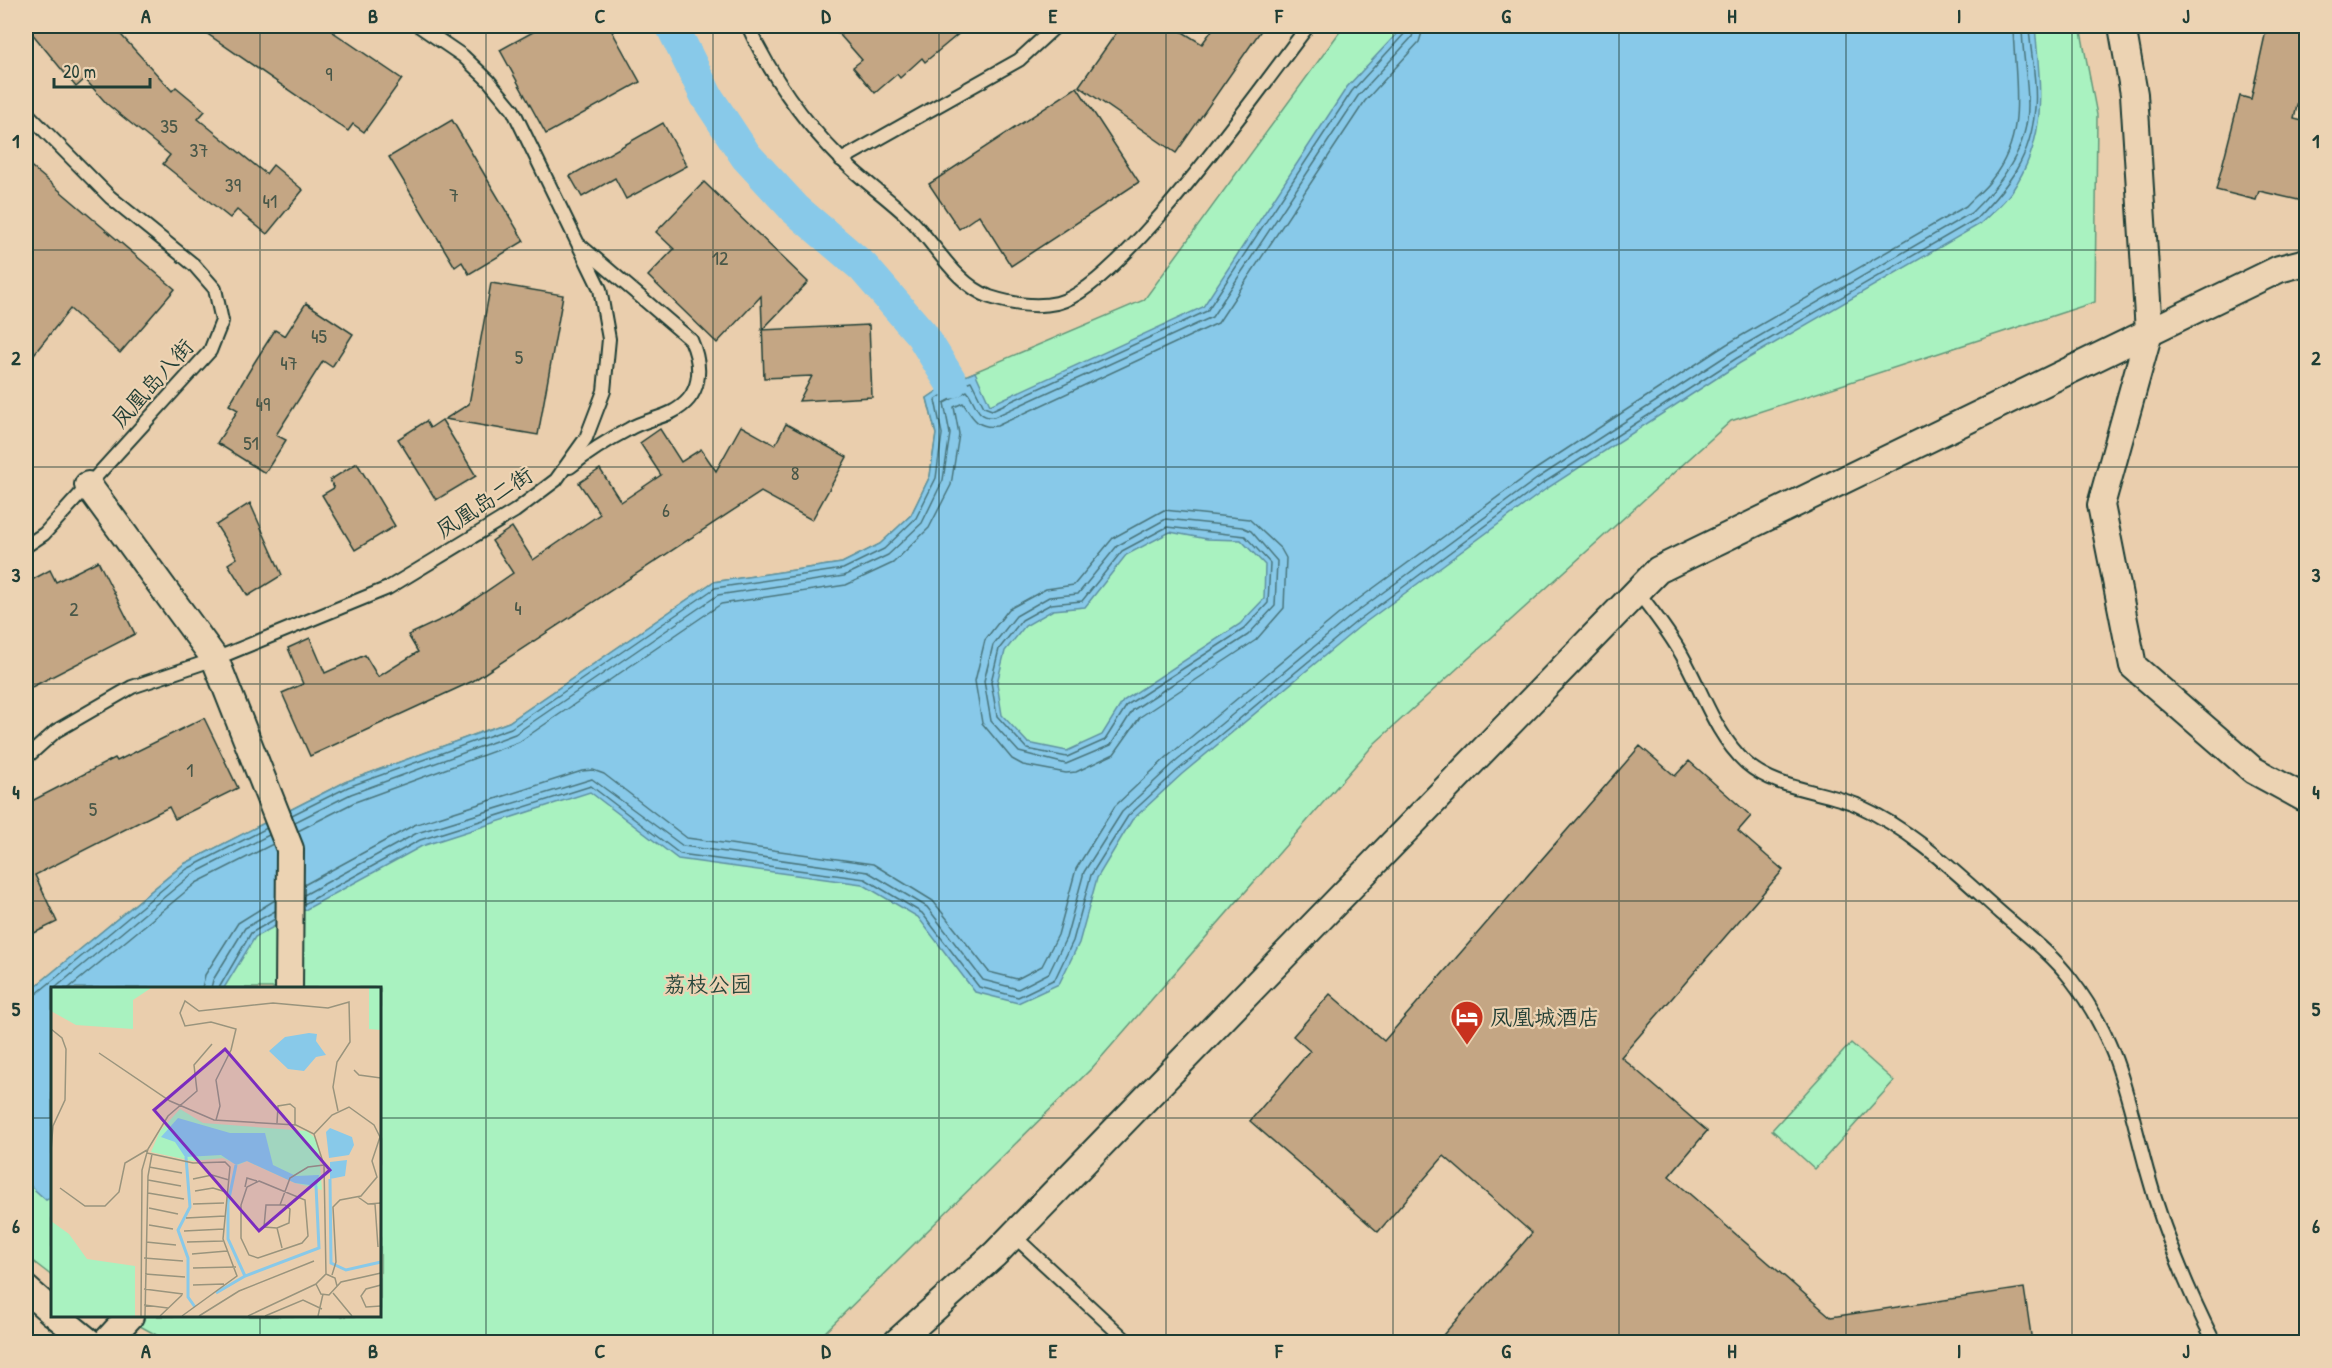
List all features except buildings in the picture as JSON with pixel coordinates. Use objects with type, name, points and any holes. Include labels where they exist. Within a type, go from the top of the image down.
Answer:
[{"type":"street","points":[[2122,26],[2134,94],[2149,332],[2101,505],[2133,666],[2253,770],[2307,799]]},
{"type":"street","points":[[897,1342],[1013,1235],[1658,570],[2279,269],[2307,262]]},
{"type":"street","points":[[88,485],[215,659],[290,849],[289,987]]},
{"type":"street","points":[[26,1289],[51,1311]]},
{"type":"street","points":[[58,1317],[89,1342]]},
{"type":"street","points":[[106,1342],[129,1317]]},
{"type":"lane","name":"凤凰岛二街","points":[[26,758],[56,731],[132,687],[215,659],[388,588],[515,511],[556,480],[586,438],[604,390],[608,350],[609,339],[600,289],[513,110],[489,81],[463,56],[419,26]]},
{"type":"lane","points":[[748,26],[766,64],[800,114],[841,160],[910,219],[959,275],[988,296],[1023,306],[1058,303],[1090,287],[1168,208],[1308,26]]},
{"type":"lane","points":[[841,160],[1019,60],[1056,26]]},
{"type":"lane","name":"凤凰岛八街","points":[[26,112],[110,197],[194,265],[216,289],[222,321],[210,351],[44,534],[26,546]]},
{"type":"lane","points":[[556,480],[591,450],[631,427],[673,412],[690,398],[699,380],[699,359],[691,340],[578,243]]},
{"type":"lane","points":[[1637,591],[1681,654],[1718,730],[1748,764],[1788,786],[1822,793],[1856,805],[1918,840],[2043,950],[2067,975],[2106,1032],[2119,1064],[2147,1173],[2195,1304],[2214,1342]]},
{"type":"lane","points":[[1013,1235],[1128,1342]]},
{"type":"green space","name":"荔枝公园","points":[[1344,26],[2080,26],[2097,115],[2095,302],[1731,421],[1375,743],[1092,1068],[815,1342],[169,1342],[124,1317],[381,1317],[381,987],[51,987],[51,1275],[26,1256],[26,994],[184,864],[345,782],[509,722],[713,582],[842,563],[880,544],[911,515],[930,476],[936,434],[927,398],[951,382],[1144,300]]},
{"type":"green space","points":[[1851,1043],[1894,1081],[1815,1169],[1772,1130]]},
{"type":"water","points":[[1404,26],[2035,26],[2040,91],[2037,131],[2024,170],[2012,191],[2001,204],[1980,224],[1740,363],[1546,489],[1359,627],[1182,774],[1132,820],[1097,878],[1079,943],[1059,984],[1018,1003],[975,992],[918,917],[862,884],[678,859],[590,792],[422,846],[255,937],[225,987],[51,987],[51,1198],[46,1200],[26,1182],[26,994],[184,864],[345,782],[509,722],[713,582],[842,563],[880,544],[911,515],[930,476],[936,434],[927,398],[951,382],[975,372],[990,405],[1203,307],[1347,87]],"holes":[[[1170,532],[1207,539],[1241,540],[1265,565],[1264,599],[1240,624],[1123,701],[1102,735],[1067,751],[1028,743],[1002,715],[997,683],[1005,651],[1025,626],[1053,610],[1085,607],[1126,555]]]},
{"type":"waterway","points":[[672,26],[707,97],[746,156],[795,209],[863,267],[922,335],[951,382]]},
{"type":"place","name":"凤凰城酒店","points":[[1467,1046]]}]
